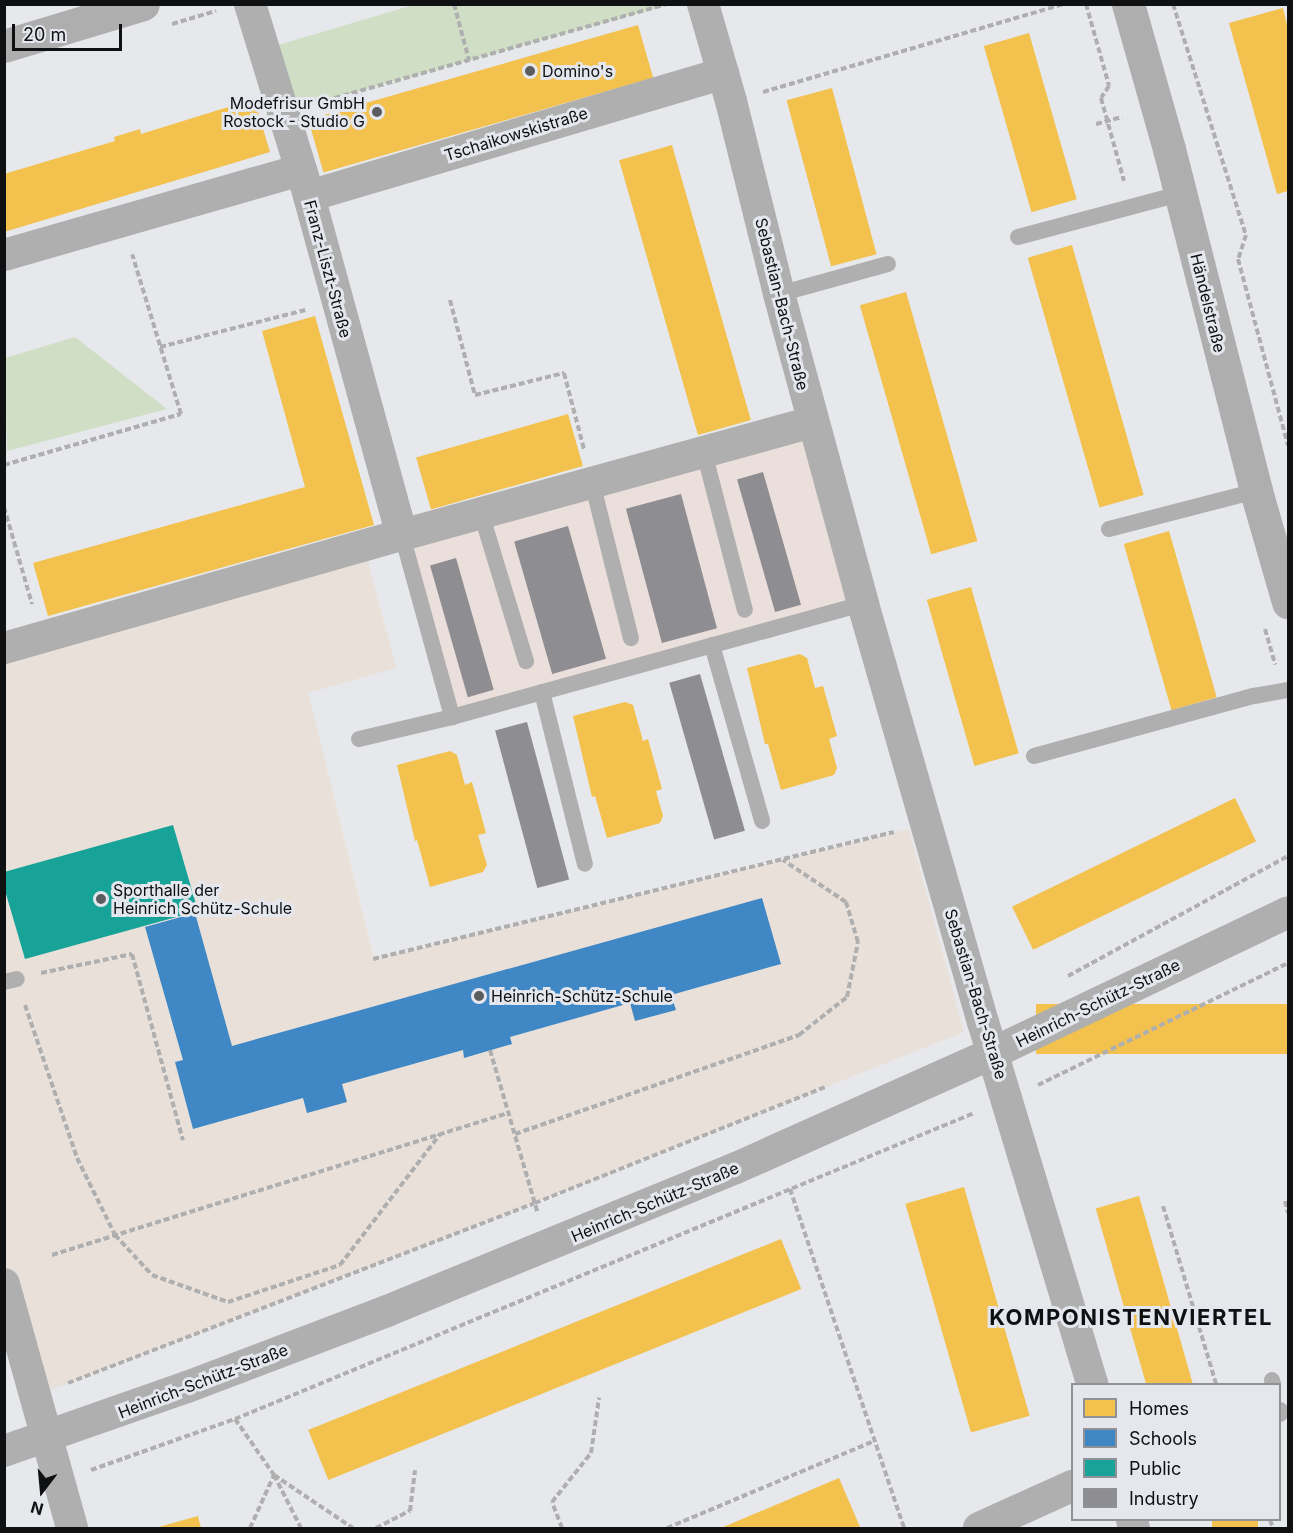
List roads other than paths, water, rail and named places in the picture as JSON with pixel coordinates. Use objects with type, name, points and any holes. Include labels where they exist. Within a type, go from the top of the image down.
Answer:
[{"type":"street","points":[[4,46],[144,4]]},
{"type":"street","name":"Franz-Liszt-Straße","points":[[250,4],[305,183],[402,535]]},
{"type":"street","name":"Sebastian-Bach-Straße","points":[[703,4],[727,87],[779,294],[863,604],[1092,1383]]},
{"type":"street","name":"Händelstraße","points":[[1128,4],[1180,194],[1256,491],[1288,603]]},
{"type":"street","name":"Tschaikowskistraße","points":[[4,255],[122,221],[305,183],[727,87]]},
{"type":"street","points":[[4,648],[813,422]]},
{"type":"street","name":"Heinrich-Schütz-Straße","points":[[4,1451],[48,1438],[387,1311],[736,1168],[993,1053],[1288,912]]},
{"type":"street","points":[[4,1284],[72,1528]]},
{"type":"street","points":[[979,1528],[1071,1486]]},
{"type":"lane","points":[[1018,237],[1180,194]]},
{"type":"lane","points":[[779,294],[888,264]]},
{"type":"lane","points":[[704,452],[745,610]]},
{"type":"lane","points":[[592,482],[631,638]]},
{"type":"lane","points":[[1109,529],[1256,491]]},
{"type":"lane","points":[[481,513],[526,661]]},
{"type":"lane","points":[[402,535],[452,717]]},
{"type":"lane","points":[[359,739],[452,717],[863,604]]},
{"type":"lane","points":[[712,645],[762,821]]},
{"type":"lane","points":[[1034,756],[1254,696],[1288,690]]},
{"type":"lane","points":[[542,692],[585,864]]},
{"type":"place","name":"Domino's","points":[[530,71]]},
{"type":"place","name":"Modefrisur GmbH Rostock - Studio G","points":[[377,112]]},
{"type":"place","name":"Sporthalle der Heinrich Schütz-Schule","points":[[101,899]]},
{"type":"place","name":"Heinrich-Schütz-Schule","points":[[479,996]]},
{"type":"district","name":"KOMPONISTENVIERTEL","points":[[1131,1318]]}]
